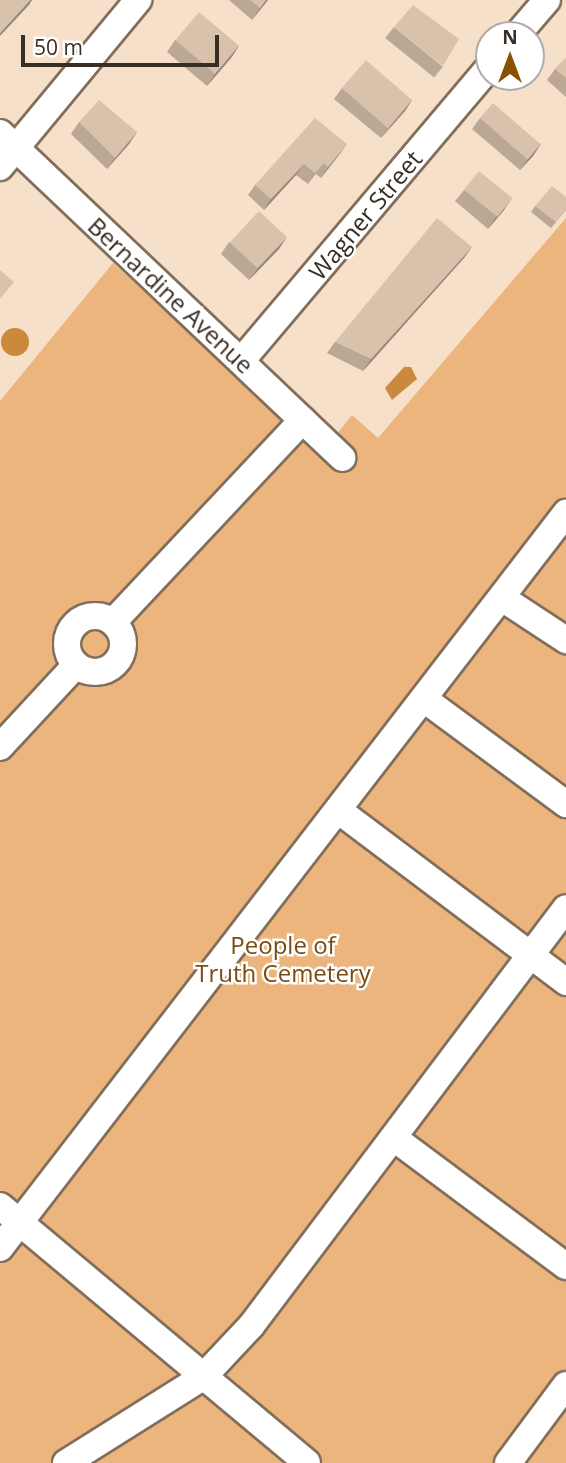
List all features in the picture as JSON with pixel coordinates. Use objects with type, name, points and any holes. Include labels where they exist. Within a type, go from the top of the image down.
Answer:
[{"type":"street","points":[[5,149],[138,0]]},
{"type":"street","points":[[529,21],[547,0]]},
{"type":"street","name":"Wagner Street","points":[[240,361],[475,84]]},
{"type":"street","name":"Bernardine Avenue","points":[[5,149],[240,361],[342,458]]},
{"type":"street","points":[[113,622],[303,420]]},
{"type":"street","points":[[0,1248],[566,513]]},
{"type":"street","points":[[502,597],[566,640]]},
{"type":"street","points":[[99,616],[113,622],[124,646],[117,663],[102,672],[76,665],[66,644],[76,623],[99,616]]},
{"type":"street","points":[[0,747],[76,665]]},
{"type":"street","points":[[424,699],[566,804]]},
{"type":"street","points":[[338,810],[566,982]]},
{"type":"street","points":[[66,1463],[204,1376],[251,1326],[566,908]]},
{"type":"street","points":[[394,1138],[566,1266]]},
{"type":"street","points":[[0,1206],[307,1463]]},
{"type":"street","points":[[508,1463],[566,1385]]},
{"type":"green space","name":"People of Truth Cemetery","points":[[566,218],[566,1463],[0,1463],[0,401],[113,263],[321,454],[352,415],[378,438]]},
{"type":"shaded area","points":[[15,328],[25,332],[29,342],[25,352],[15,356],[5,352],[1,342],[5,332]]},
{"type":"shaded area","points":[[404,367],[411,367],[417,379],[392,400],[385,388]]},
{"type":"building","points":[[0,0],[30,0],[0,33]]},
{"type":"building","points":[[250,0],[266,0],[260,8]]},
{"type":"building","points":[[413,5],[459,39],[443,66],[394,27]]},
{"type":"building","points":[[199,12],[239,45],[215,74],[175,40]]},
{"type":"building","points":[[566,58],[566,78],[555,69]]},
{"type":"building","points":[[366,60],[412,100],[388,128],[342,88]]},
{"type":"building","points":[[99,100],[137,132],[115,158],[79,122]]},
{"type":"building","points":[[493,103],[541,144],[527,159],[480,118]]},
{"type":"building","points":[[315,118],[347,144],[328,167],[324,163],[315,173],[304,164],[271,199],[255,185]]},
{"type":"building","points":[[479,171],[512,198],[497,217],[464,190]]},
{"type":"building","points":[[552,186],[566,197],[566,209],[556,222],[535,206]]},
{"type":"building","points":[[259,211],[287,237],[257,268],[230,242]]},
{"type":"building","points":[[437,218],[472,247],[371,359],[335,342]]},
{"type":"building","points":[[0,270],[14,282],[0,299]]}]
